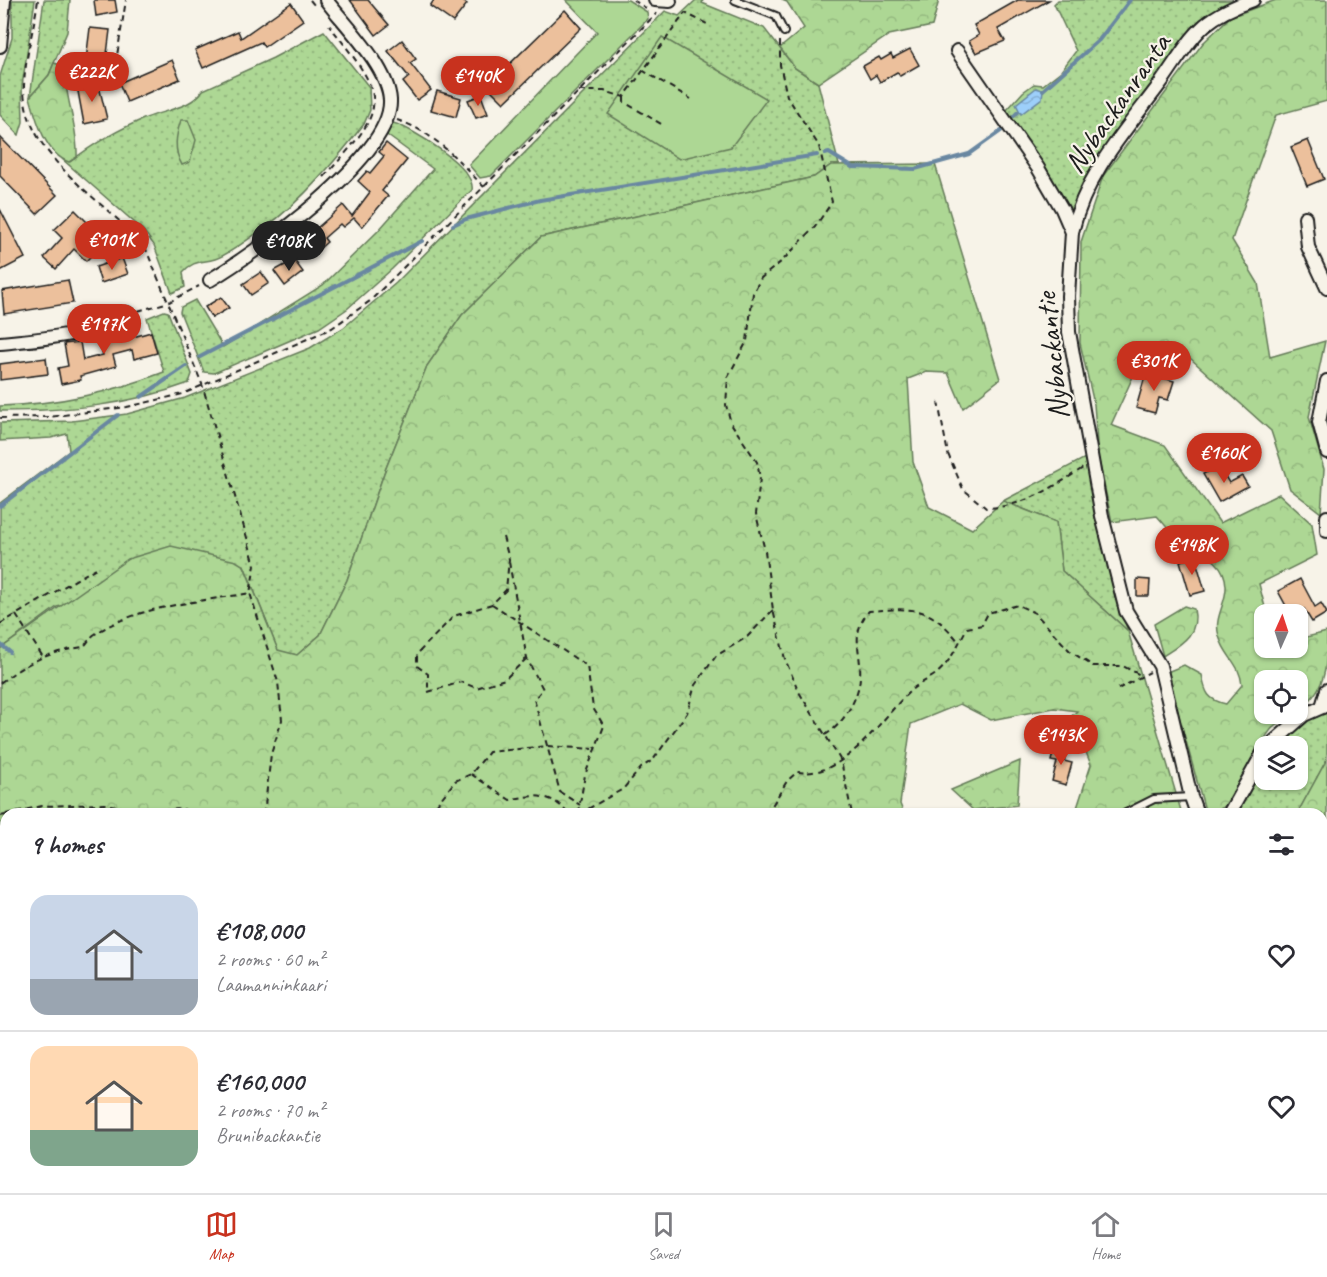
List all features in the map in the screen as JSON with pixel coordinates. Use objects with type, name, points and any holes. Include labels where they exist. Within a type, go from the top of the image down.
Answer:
[{"type":"street","points":[[0,46],[4,0]]},
{"type":"street","points":[[655,0],[672,1]]},
{"type":"street","name":"Nybackanranta","points":[[1072,232],[1078,204],[1097,167],[1186,48],[1203,27],[1218,15],[1253,0]]},
{"type":"street","points":[[210,280],[251,255],[351,170],[388,117],[390,100],[385,80],[321,4]]},
{"type":"street","name":"Nybackantie","points":[[957,51],[1038,168],[1062,209],[1072,232],[1068,296],[1069,333],[1102,516],[1126,611],[1161,666],[1195,808]]},
{"type":"street","points":[[1305,217],[1308,247],[1327,288]]},
{"type":"street","points":[[0,343],[46,338],[100,327],[127,313]]},
{"type":"street","points":[[1327,381],[1319,422],[1327,452]]},
{"type":"street","points":[[1327,517],[1327,531]]},
{"type":"street","points":[[1280,736],[1304,715],[1324,706],[1327,690]]},
{"type":"street","points":[[1232,808],[1254,769]]},
{"type":"lane","points":[[735,0],[776,16],[784,32]]},
{"type":"lane","points":[[1136,808],[1154,799],[1191,797]]},
{"type":"path","points":[[38,0],[24,86],[28,116],[36,135],[55,160],[131,230],[145,246],[202,384],[255,565],[250,593],[278,682],[282,720],[271,754],[266,808]]},
{"type":"path","points":[[114,74],[126,0]]},
{"type":"path","points":[[310,0],[321,4]]},
{"type":"path","points":[[0,418],[48,417],[127,407],[183,394],[202,384],[287,350],[332,328],[370,301],[672,1]]},
{"type":"path","points":[[663,125],[624,102],[624,97],[685,13],[706,24]]},
{"type":"path","points":[[323,178],[362,134],[372,113],[374,94],[358,61],[324,18]]},
{"type":"path","points":[[784,32],[778,46],[787,96],[819,146],[832,202],[782,261],[761,278],[753,293],[747,341],[728,377],[726,405],[731,423],[757,462],[760,478],[756,514],[765,551],[773,609],[785,659],[799,692],[841,761],[851,808]]},
{"type":"path","points":[[642,70],[691,99]]},
{"type":"path","points":[[579,91],[604,91],[624,97]]},
{"type":"path","points":[[372,113],[414,126],[434,138],[484,187]]},
{"type":"path","points":[[127,313],[169,302],[210,280]]},
{"type":"path","points":[[938,402],[948,454],[963,489],[986,508],[1004,508],[1028,501],[1092,462]]},
{"type":"path","points":[[503,537],[527,658],[543,689],[534,699],[546,746],[560,792],[580,805]]},
{"type":"path","points":[[509,559],[506,590],[492,604],[454,616],[417,654],[417,666],[428,674],[428,692],[462,682],[476,688],[505,679],[527,658]]},
{"type":"path","points":[[0,624],[96,568]]},
{"type":"path","points":[[0,683],[18,669],[54,651],[83,647],[92,635],[123,620],[158,609],[250,593]]},
{"type":"path","points":[[492,604],[587,666],[593,708],[604,726],[593,749],[585,775],[580,808]]},
{"type":"path","points":[[771,808],[787,780],[797,772],[810,774],[841,761],[851,754],[911,689],[936,673],[952,656],[967,628],[982,625],[988,613],[1018,605],[1035,613],[1070,651],[1093,666],[1123,666],[1142,676]]},
{"type":"path","points":[[590,808],[623,789],[642,767],[653,760],[687,713],[695,686],[716,656],[747,637],[773,609]]},
{"type":"path","points":[[824,735],[839,727],[847,714],[861,679],[857,636],[861,621],[869,611],[917,610],[942,620],[959,642]]},
{"type":"path","points":[[16,615],[43,657]]},
{"type":"path","points":[[1118,688],[1161,666]]},
{"type":"path","points":[[434,808],[455,781],[471,774],[489,752],[546,746],[593,749]]},
{"type":"path","points":[[471,774],[510,800],[531,794],[547,797],[561,808]]},
{"type":"path","points":[[34,808],[104,804],[127,808]]},
{"type":"green space","points":[[12,0],[35,0],[22,86],[23,122],[19,135],[0,115],[0,76],[12,38]]},
{"type":"green space","points":[[44,0],[70,0],[67,32],[49,75],[30,97]]},
{"type":"green space","points":[[566,0],[628,0],[647,12],[648,19],[491,176],[480,178],[469,165],[597,32]]},
{"type":"green space","points":[[696,0],[703,0],[702,3],[764,28],[795,68],[818,83],[839,165],[831,165],[814,177],[541,237],[462,315],[427,366],[384,473],[347,580],[320,635],[297,655],[278,651],[244,565],[57,607],[0,649],[0,503],[69,451],[67,434],[51,438],[0,441],[0,423],[72,421],[127,414],[185,398],[310,348],[343,328],[396,283],[665,11],[679,16]]},
{"type":"green space","points":[[782,0],[939,0],[932,26],[889,35],[818,83],[795,68],[780,48],[804,28],[787,2]]},
{"type":"green space","points":[[1058,0],[1243,0],[1228,5],[1094,165],[1072,214],[1069,214],[1005,112],[1023,92],[1034,84],[1043,85],[1061,71],[1076,51],[1054,4]]},
{"type":"green space","points":[[1276,0],[1327,0],[1327,101],[1276,115],[1232,240],[1258,283],[1270,357],[1325,341],[1309,417],[1324,469],[1321,513],[1290,489],[1271,431],[1181,350],[1141,359],[1111,425],[1165,445],[1220,523],[1279,494],[1312,524],[1317,555],[1259,584],[1264,604],[1254,604],[1254,658],[1308,658],[1308,637],[1327,632],[1327,656],[1320,686],[1308,703],[1308,670],[1254,670],[1254,724],[1278,724],[1267,736],[1254,736],[1254,758],[1235,793],[1221,808],[1204,808],[1167,672],[1184,665],[1202,675],[1204,687],[1211,698],[1226,704],[1242,685],[1241,677],[1219,636],[1218,623],[1226,592],[1224,576],[1215,561],[1176,537],[1157,516],[1112,522],[1098,456],[1094,404],[1080,343],[1081,242],[1103,176],[1203,43],[1230,17]]},
{"type":"green space","points":[[324,31],[369,87],[370,110],[364,124],[318,179],[280,216],[227,253],[215,259],[191,265],[183,272],[185,287],[172,293],[154,245],[143,230],[62,159],[70,162],[87,149],[117,132],[146,118],[185,105],[203,90],[273,58]]},
{"type":"green space","points":[[662,37],[767,99],[731,147],[679,159],[608,114]]},
{"type":"green space","points":[[54,63],[64,66],[72,75],[66,84],[76,138],[77,157],[69,162],[54,152],[48,144],[30,97],[49,75]]},
{"type":"green space","points":[[181,120],[188,120],[196,140],[190,162],[182,165],[177,154],[176,142]]},
{"type":"green space","points":[[393,123],[414,132],[454,160],[471,181],[472,190],[392,269],[347,309],[319,328],[214,373],[204,372],[180,312],[181,307],[195,300],[223,347],[323,285],[378,231],[433,169],[384,133]]},
{"type":"green space","points":[[935,164],[1000,379],[963,408],[948,373],[926,372],[908,379],[913,462],[929,507],[972,529],[1003,501],[1056,522],[1062,571],[1128,631],[1180,808],[1077,808],[1091,765],[1075,724],[1058,729],[1077,711],[1054,708],[991,720],[960,704],[911,724],[900,804],[902,808],[0,808],[0,649],[128,559],[171,546],[236,561],[244,566],[278,650],[297,655],[320,635],[347,580],[384,473],[427,366],[462,315],[541,237],[814,177],[831,165]]},
{"type":"green space","points":[[164,311],[168,312],[192,374],[189,383],[142,397],[96,406],[0,411],[0,406],[42,403],[84,396],[124,386],[164,372],[147,318]]},
{"type":"green space","points":[[1085,458],[1114,592],[1128,631],[1062,571],[1056,522],[1003,501]]},
{"type":"green space","points":[[1184,606],[1194,609],[1192,632],[1163,656],[1154,624]]},
{"type":"green space","points":[[1327,712],[1327,759],[1300,808],[1240,808],[1254,781],[1254,790],[1308,790],[1308,736],[1286,736],[1301,724],[1308,724],[1308,718]]},
{"type":"green space","points":[[1327,759],[1327,808],[1300,808]]},
{"type":"green space","points":[[1020,761],[1017,805],[971,808],[951,790]]},
{"type":"water","points":[[1036,88],[1043,90],[1042,98],[1021,114],[1016,104]]},
{"type":"building","points":[[94,0],[115,0],[117,12],[96,16]]},
{"type":"building","points":[[350,0],[368,0],[389,25],[376,35]]},
{"type":"building","points":[[434,0],[461,0],[467,4],[453,22],[430,6]]},
{"type":"building","points":[[1018,0],[1049,0],[998,29],[1005,41],[976,53],[969,41],[979,35],[974,25]]},
{"type":"building","points":[[291,3],[303,20],[264,47],[261,42],[203,68],[195,50],[238,31],[241,38]]},
{"type":"building","points":[[565,10],[581,28],[504,103],[487,86]]},
{"type":"building","points":[[90,28],[110,30],[105,70],[85,68]]},
{"type":"building","points":[[402,40],[416,59],[410,63],[431,90],[417,100],[403,82],[409,77],[388,51]]},
{"type":"building","points":[[910,49],[919,65],[900,76],[897,72],[880,82],[876,75],[870,79],[863,66],[879,57],[881,60],[891,54],[893,58]]},
{"type":"building","points":[[172,60],[180,79],[127,102],[119,83]]},
{"type":"building","points":[[98,82],[107,119],[84,124],[77,86]]},
{"type":"building","points":[[437,91],[461,98],[456,117],[431,110]]},
{"type":"building","points":[[481,95],[488,114],[476,118],[468,100]]},
{"type":"building","points":[[0,137],[57,195],[37,214],[0,176]]},
{"type":"building","points":[[1308,140],[1324,179],[1307,186],[1291,147]]},
{"type":"building","points":[[386,143],[407,160],[382,191],[388,196],[362,227],[354,218],[343,227],[340,224],[324,238],[327,242],[310,257],[299,244],[343,205],[352,216],[370,192],[358,181],[367,171],[370,173],[384,156],[379,152]]},
{"type":"building","points":[[0,209],[25,258],[0,271]]},
{"type":"building","points":[[75,210],[106,241],[86,261],[74,249],[56,269],[44,258],[62,238],[54,230]]},
{"type":"building","points":[[122,258],[128,274],[101,283],[96,267]]},
{"type":"building","points":[[294,260],[303,272],[285,286],[274,271]]},
{"type":"building","points":[[261,272],[269,283],[251,295],[243,284]]},
{"type":"building","points":[[68,280],[73,303],[4,314],[2,291]]},
{"type":"building","points":[[221,297],[229,308],[212,318],[205,307]]},
{"type":"building","points":[[131,330],[133,337],[151,332],[157,353],[134,359],[132,350],[113,355],[116,366],[80,376],[81,380],[61,384],[58,368],[68,366],[64,344],[80,342],[83,360],[103,355],[99,342]]},
{"type":"building","points":[[46,358],[48,374],[0,380],[0,364]]},
{"type":"building","points":[[1146,373],[1174,381],[1168,400],[1159,398],[1155,413],[1136,408]]},
{"type":"building","points":[[1219,466],[1229,483],[1242,476],[1248,486],[1219,502],[1203,474]]},
{"type":"building","points":[[1195,557],[1205,591],[1190,595],[1180,561]]},
{"type":"building","points":[[1137,579],[1150,580],[1149,596],[1137,596]]},
{"type":"building","points":[[1300,579],[1315,607],[1321,603],[1327,613],[1312,622],[1308,616],[1308,604],[1285,604],[1278,591]]},
{"type":"building","points":[[1055,746],[1068,749],[1064,761],[1072,763],[1066,785],[1052,781],[1057,762],[1051,761]]},
{"type":"waterway","points":[[1043,90],[1099,40],[1130,0]]},
{"type":"waterway","points":[[1014,116],[1018,112]]},
{"type":"waterway","points":[[825,154],[829,153],[852,167],[915,169],[969,154],[1001,131]]},
{"type":"waterway","points":[[453,225],[466,219],[540,200],[817,155]]},
{"type":"waterway","points":[[200,357],[422,241]]},
{"type":"waterway","points":[[141,397],[186,366]]},
{"type":"waterway","points":[[0,506],[118,415]]},
{"type":"waterway","points":[[0,644],[10,652]]}]
